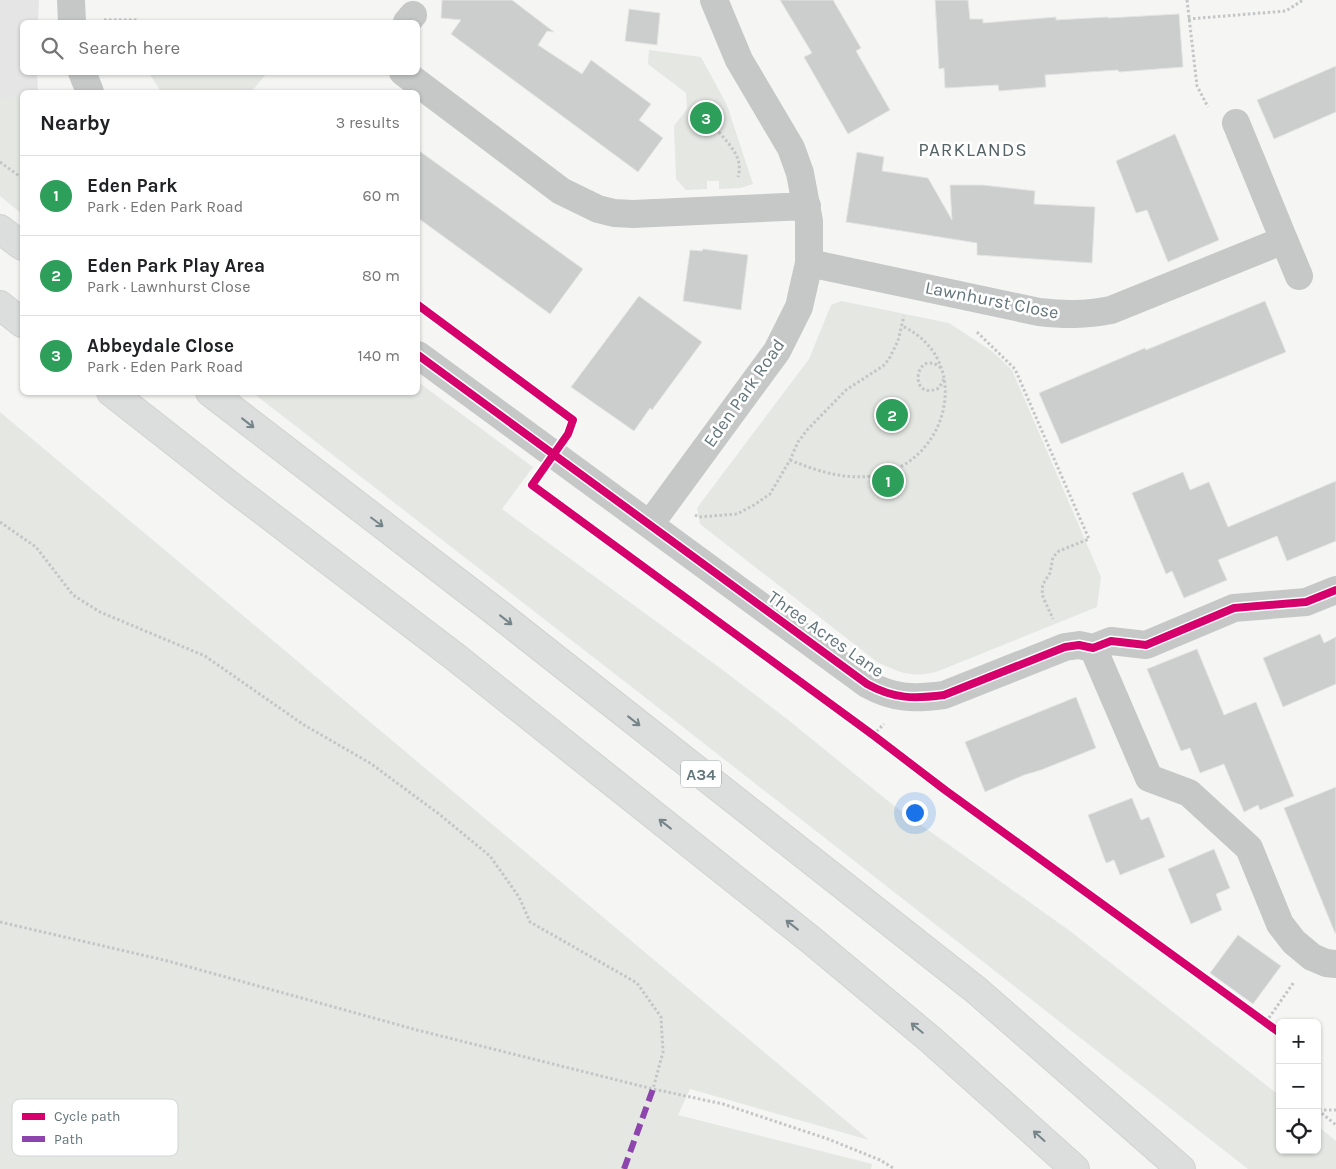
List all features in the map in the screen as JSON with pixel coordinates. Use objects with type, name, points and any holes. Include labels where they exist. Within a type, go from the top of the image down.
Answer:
[{"type":"highway","points":[[0,229],[20,244]]},
{"type":"highway","points":[[0,305],[20,321]]},
{"type":"highway","points":[[115,395],[454,656],[811,940],[931,1040],[1075,1169]]},
{"type":"highway","name":"A34","points":[[214,395],[500,615],[976,990],[1181,1169]]},
{"type":"street","points":[[71,0],[84,20]]},
{"type":"street","name":"Eden Park Road","points":[[650,524],[777,351],[798,307],[809,263],[808,206],[800,173],[791,148],[730,41],[714,0]]},
{"type":"street","points":[[83,75],[89,90]]},
{"type":"street","points":[[406,75],[561,191],[598,209],[614,213],[634,214],[808,206]]},
{"type":"street","points":[[1236,123],[1299,276]]},
{"type":"street","name":"Lawnhurst Close","points":[[809,263],[1040,312],[1088,315],[1111,310],[1284,240]]},
{"type":"street","name":"Three Acres Lane","points":[[420,356],[866,684],[897,696],[924,697],[944,694],[1065,647],[1093,648],[1111,641],[1146,645],[1234,608],[1306,602],[1336,590]]},
{"type":"street","points":[[1093,648],[1149,778],[1189,793],[1249,848],[1280,924],[1294,942],[1324,961]]},
{"type":"path","points":[[1186,0],[1197,86],[1215,119],[1236,123]]},
{"type":"path","points":[[1188,19],[1286,11],[1304,0]]},
{"type":"path","points":[[111,10],[111,20]]},
{"type":"path","points":[[713,124],[719,133],[730,143],[740,171],[737,179]]},
{"type":"path","points":[[0,162],[20,177]]},
{"type":"path","points":[[690,513],[699,517],[737,514],[770,494],[798,442],[807,430],[846,390],[883,366],[889,359],[898,341],[904,314]]},
{"type":"path","points":[[790,460],[806,467],[837,475],[864,477],[894,470],[920,452],[934,435],[939,425],[946,397],[944,374],[937,358],[925,342],[909,329],[902,326]]},
{"type":"path","points":[[972,328],[1015,369],[1089,539],[1059,551],[1053,557],[1050,573],[1042,589],[1043,597],[1055,624]]},
{"type":"path","points":[[934,363],[938,365],[944,374],[942,385],[935,390],[926,390],[919,384],[919,371],[925,364],[934,363]]},
{"type":"path","points":[[0,522],[36,547],[73,595],[100,612],[205,656],[304,725],[370,763],[439,814],[490,856],[519,897],[530,922],[637,983],[661,1017],[663,1052],[653,1089]]},
{"type":"path","points":[[865,729],[880,740]]},
{"type":"path","points":[[0,922],[168,961],[417,1030],[653,1089],[723,1104],[828,1139],[880,1160],[895,1169]]},
{"type":"path","points":[[1266,1022],[1324,961]]},
{"type":"path","points":[[1258,1017],[1273,1028]]},
{"type":"path","points":[[1321,1108],[1336,1110]]},
{"type":"path","points":[[1319,1109],[1336,1125]]},
{"type":"shaded area","points":[[0,0],[39,0],[38,20],[20,20],[20,75],[37,75],[38,90],[20,90],[20,98],[0,98]]},
{"type":"shaded area","points":[[649,50],[701,57],[727,105],[753,184],[740,188],[719,189],[719,181],[707,181],[707,189],[686,190],[676,179],[674,126],[687,109],[686,93],[648,64]]},
{"type":"shaded area","points":[[150,75],[265,75],[253,90],[160,90]]},
{"type":"shaded area","points":[[0,98],[20,98],[20,212],[0,196]]},
{"type":"shaded area","points":[[841,301],[949,323],[993,352],[1012,370],[1101,577],[1097,607],[936,672],[927,674],[905,673],[877,662],[700,524],[697,508],[809,359],[831,305]]},
{"type":"shaded area","points":[[420,383],[533,467],[502,509],[720,668],[787,719],[893,805],[1070,931],[1276,1093],[1276,1154],[1321,1154],[1321,1128],[1336,1141],[1336,1169],[1248,1169],[256,395],[420,395]]},
{"type":"shaded area","points":[[0,412],[869,1140],[690,1089],[678,1115],[872,1164],[871,1169],[0,1169]]},
{"type":"building","points":[[442,0],[512,0],[554,32],[547,31],[538,45],[582,74],[591,60],[651,104],[639,120],[663,138],[638,172],[451,34],[461,20],[441,18]]},
{"type":"building","points":[[780,0],[833,0],[861,48],[856,51],[890,110],[848,134],[804,57],[812,53]]},
{"type":"building","points":[[935,0],[968,0],[970,19],[983,19],[983,23],[1056,17],[1056,20],[1179,14],[1183,67],[1045,75],[1046,87],[999,91],[998,85],[945,88],[944,68],[939,69]]},
{"type":"building","points":[[629,9],[660,13],[657,45],[625,41]]},
{"type":"building","points":[[1336,66],[1336,112],[1274,139],[1257,100]]},
{"type":"building","points":[[1175,134],[1219,240],[1168,262],[1147,210],[1136,213],[1116,161]]},
{"type":"building","points":[[420,151],[583,269],[550,314],[420,219]]},
{"type":"building","points":[[857,152],[884,157],[882,171],[928,178],[952,220],[950,185],[983,185],[1035,191],[1034,204],[1095,207],[1092,263],[977,255],[977,243],[846,222]]},
{"type":"building","points":[[703,249],[748,255],[741,310],[683,301],[690,250],[702,251]]},
{"type":"building","points":[[639,296],[702,342],[652,410],[650,408],[634,431],[571,387]]},
{"type":"building","points":[[1265,301],[1286,352],[1061,444],[1039,393],[1145,348],[1146,350]]},
{"type":"building","points":[[1183,472],[1190,490],[1209,482],[1228,527],[1336,481],[1336,541],[1287,561],[1277,536],[1218,560],[1227,580],[1184,598],[1172,571],[1166,574],[1132,493]]},
{"type":"building","points":[[1320,634],[1324,643],[1336,637],[1336,684],[1283,707],[1263,658]]},
{"type":"building","points":[[1197,649],[1224,715],[1256,702],[1294,796],[1260,810],[1258,805],[1244,812],[1224,764],[1200,773],[1190,748],[1181,751],[1147,669]]},
{"type":"building","points":[[1076,697],[1096,748],[985,792],[965,742]]},
{"type":"building","points":[[1336,787],[1336,933],[1335,933],[1284,808]]},
{"type":"building","points":[[1132,798],[1141,820],[1149,817],[1165,857],[1120,875],[1114,860],[1106,863],[1088,815]]},
{"type":"building","points":[[1214,849],[1230,888],[1216,894],[1222,910],[1191,924],[1168,869]]},
{"type":"building","points":[[1238,935],[1281,966],[1253,1004],[1210,973]]},
{"type":"marked path","points":[[624,1169],[653,1089]]},
{"type":"cycle path","points":[[420,306],[573,420],[568,434],[532,485],[945,790],[1276,1030]]},
{"type":"cycle path","points":[[420,356],[867,684],[886,693],[904,697],[944,695],[1065,647],[1079,645],[1093,648],[1111,641],[1146,645],[1234,608],[1306,602],[1336,590]]},
{"type":"place","name":"Abbeydale Close","points":[[706,118]]},
{"type":"place","name":"Eden Park Play Area","points":[[892,415]]},
{"type":"place","name":"Eden Park","points":[[888,481]]},
{"type":"district","name":"PARKLANDS","points":[[973,149]]}]
